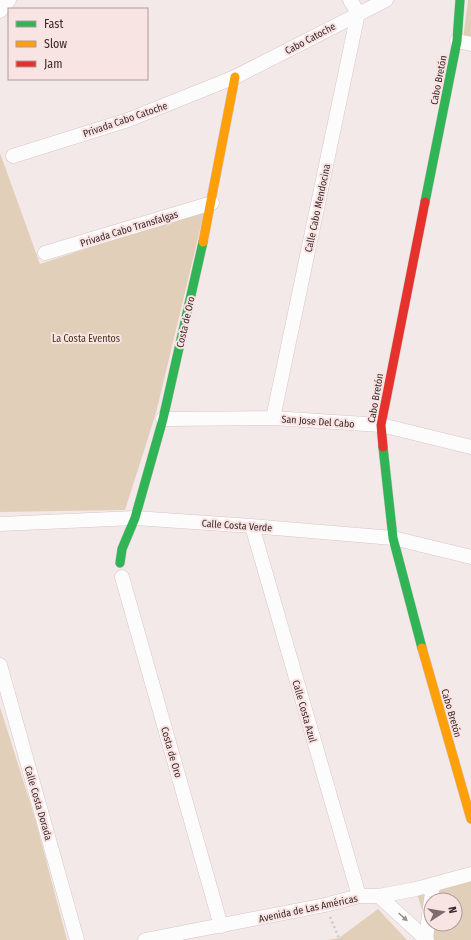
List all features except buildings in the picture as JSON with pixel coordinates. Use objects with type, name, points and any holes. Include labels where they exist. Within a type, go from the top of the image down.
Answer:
[{"type":"street","points":[[0,11],[9,0]]},
{"type":"street","points":[[350,0],[358,13]]},
{"type":"street","name":"Cabo Catoche","points":[[235,77],[386,0]]},
{"type":"street","name":"Cabo Bretón","points":[[460,0],[457,41],[381,425],[393,538],[440,713],[471,818]]},
{"type":"street","name":"Calle Cabo Mendocina","points":[[274,418],[358,13]]},
{"type":"street","points":[[457,41],[471,44]]},
{"type":"street","name":"Privada Cabo Catoche","points":[[13,156],[128,120],[235,77]]},
{"type":"street","name":"Costa de Oro","points":[[120,563],[122,549],[135,518],[163,419],[212,203],[235,77]]},
{"type":"street","name":"Privada Cabo Transfalgas","points":[[45,254],[212,203]]},
{"type":"street","name":"San Jose Del Cabo","points":[[163,419],[274,418],[381,425],[471,447]]},
{"type":"street","name":"Calle Costa Verde","points":[[0,524],[135,518],[252,526],[393,538],[471,557]]},
{"type":"street","name":"Calle Costa Azul","points":[[252,526],[359,896]]},
{"type":"street","name":"Costa de Oro","points":[[122,577],[221,926]]},
{"type":"street","name":"Calle Costa Dorada","points":[[1,670],[77,940]]},
{"type":"street","name":"Avenida de Las Américas","points":[[145,940],[325,905],[359,896],[379,896],[433,885],[471,874]]},
{"type":"street","points":[[426,939],[433,885]]},
{"type":"street","points":[[379,896],[426,939]]},
{"type":"path","points":[[325,905],[339,938],[344,940]]},
{"type":"green space","points":[[468,0],[471,0],[471,41],[463,39]]},
{"type":"green space","name":"La Costa Eventos","points":[[0,153],[40,264],[205,209],[156,413],[125,510],[0,512]]},
{"type":"green space","points":[[0,707],[35,818],[67,940],[0,940]]},
{"type":"green space","points":[[471,878],[471,940],[432,940],[429,932],[463,932],[463,892],[423,892],[423,912],[416,891]]},
{"type":"green space","points":[[378,909],[407,940],[328,940],[339,938]]},
{"type":"traffic: fast","points":[[425,202],[457,41],[460,0]]},
{"type":"traffic: fast","points":[[120,563],[122,549],[135,518],[163,419],[203,242]]},
{"type":"traffic: fast","points":[[383,447],[393,538],[422,648]]},
{"type":"traffic: slow","points":[[203,242],[235,77]]},
{"type":"traffic: slow","points":[[422,648],[471,819]]},
{"type":"traffic: jam","points":[[383,447],[381,425],[425,202]]}]
